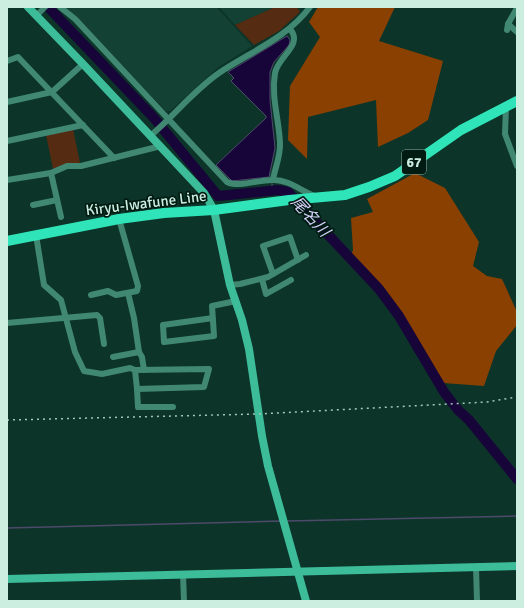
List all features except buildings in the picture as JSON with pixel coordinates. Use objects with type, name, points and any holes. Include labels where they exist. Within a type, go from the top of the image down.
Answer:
[{"type":"main road","name":"67","points":[[319,197],[345,195],[384,182],[460,130],[517,101]]},
{"type":"main road","name":"Kiryu-Iwafune Line","points":[[7,240],[119,219],[164,213],[214,210],[319,197]]},
{"type":"street","points":[[28,7],[41,11],[83,64],[153,133],[160,146],[204,193],[214,210],[230,285],[242,320],[249,349],[268,466],[306,601]]},
{"type":"street","points":[[60,7],[75,19],[166,121],[227,182],[234,184],[274,180],[290,183],[300,190],[319,197]]},
{"type":"street","points":[[153,133],[219,73],[290,29],[310,7]]},
{"type":"street","points":[[517,8],[508,27],[517,32]]},
{"type":"street","points":[[274,180],[281,145],[273,94],[275,72],[278,62],[293,45],[295,38],[290,29]]},
{"type":"street","points":[[7,61],[18,57],[114,158]]},
{"type":"street","points":[[7,102],[52,92],[83,64]]},
{"type":"street","points":[[506,106],[505,134],[517,166]]},
{"type":"street","points":[[7,141],[83,125]]},
{"type":"street","points":[[7,180],[51,173],[67,166],[82,166],[160,146]]},
{"type":"street","points":[[51,173],[61,217]]},
{"type":"street","points":[[33,205],[58,200]]},
{"type":"street","points":[[91,295],[108,291],[116,295],[137,291],[138,286],[119,219]]},
{"type":"street","points":[[36,235],[44,285],[61,300],[75,352],[84,372],[102,374],[130,368],[135,370],[209,369],[204,388],[137,388]]},
{"type":"street","points":[[273,274],[263,246],[290,237],[298,260]]},
{"type":"street","points":[[230,285],[262,279],[306,255]]},
{"type":"street","points":[[262,279],[266,294],[291,280]]},
{"type":"street","points":[[128,292],[134,318],[139,352],[142,357],[144,370]]},
{"type":"street","points":[[213,318],[162,325],[164,342],[214,336],[213,318],[212,306],[236,301]]},
{"type":"street","points":[[7,323],[97,315],[100,318],[104,344]]},
{"type":"street","points":[[113,357],[139,352]]},
{"type":"street","points":[[135,370],[138,407],[173,407]]},
{"type":"street","points":[[7,579],[517,566]]},
{"type":"street","points":[[476,567],[477,601]]},
{"type":"street","points":[[183,574],[184,601]]},
{"type":"shaded area","points":[[65,7],[216,7],[252,46],[217,68],[170,111],[166,111]]},
{"type":"shaded area","points":[[219,7],[275,7],[235,25]]},
{"type":"shaded area","points":[[275,7],[297,7],[300,12],[279,31],[254,45],[235,25]]},
{"type":"shaded area","points":[[318,7],[395,7],[379,41],[443,61],[428,120],[408,133],[378,147],[376,100],[308,117],[307,159],[288,140],[290,86],[320,37],[309,22]]},
{"type":"shaded area","points":[[287,36],[290,40],[289,45],[274,62],[270,72],[270,101],[275,148],[269,177],[232,181],[216,165],[266,118],[266,116],[231,81],[234,78],[228,72]]},
{"type":"shaded area","points":[[73,129],[80,163],[53,169],[46,135]]},
{"type":"shaded area","points":[[415,173],[445,188],[479,242],[473,266],[487,276],[502,279],[517,312],[517,325],[496,351],[484,386],[443,383],[393,303],[351,255],[353,250],[351,218],[373,212],[367,199]]},
{"type":"waterway","name":"尾名川","points":[[48,7],[154,118],[218,196],[278,190],[288,192],[379,289],[399,316],[444,392],[517,479]]},
{"type":"waterway","name":"尾名川","points":[[272,184],[273,190]]},
{"type":"waterway","points":[[287,521],[517,516]]},
{"type":"waterway","points":[[7,528],[281,521]]},
{"type":"railway","points":[[7,420],[258,414],[487,402],[517,397]]}]
